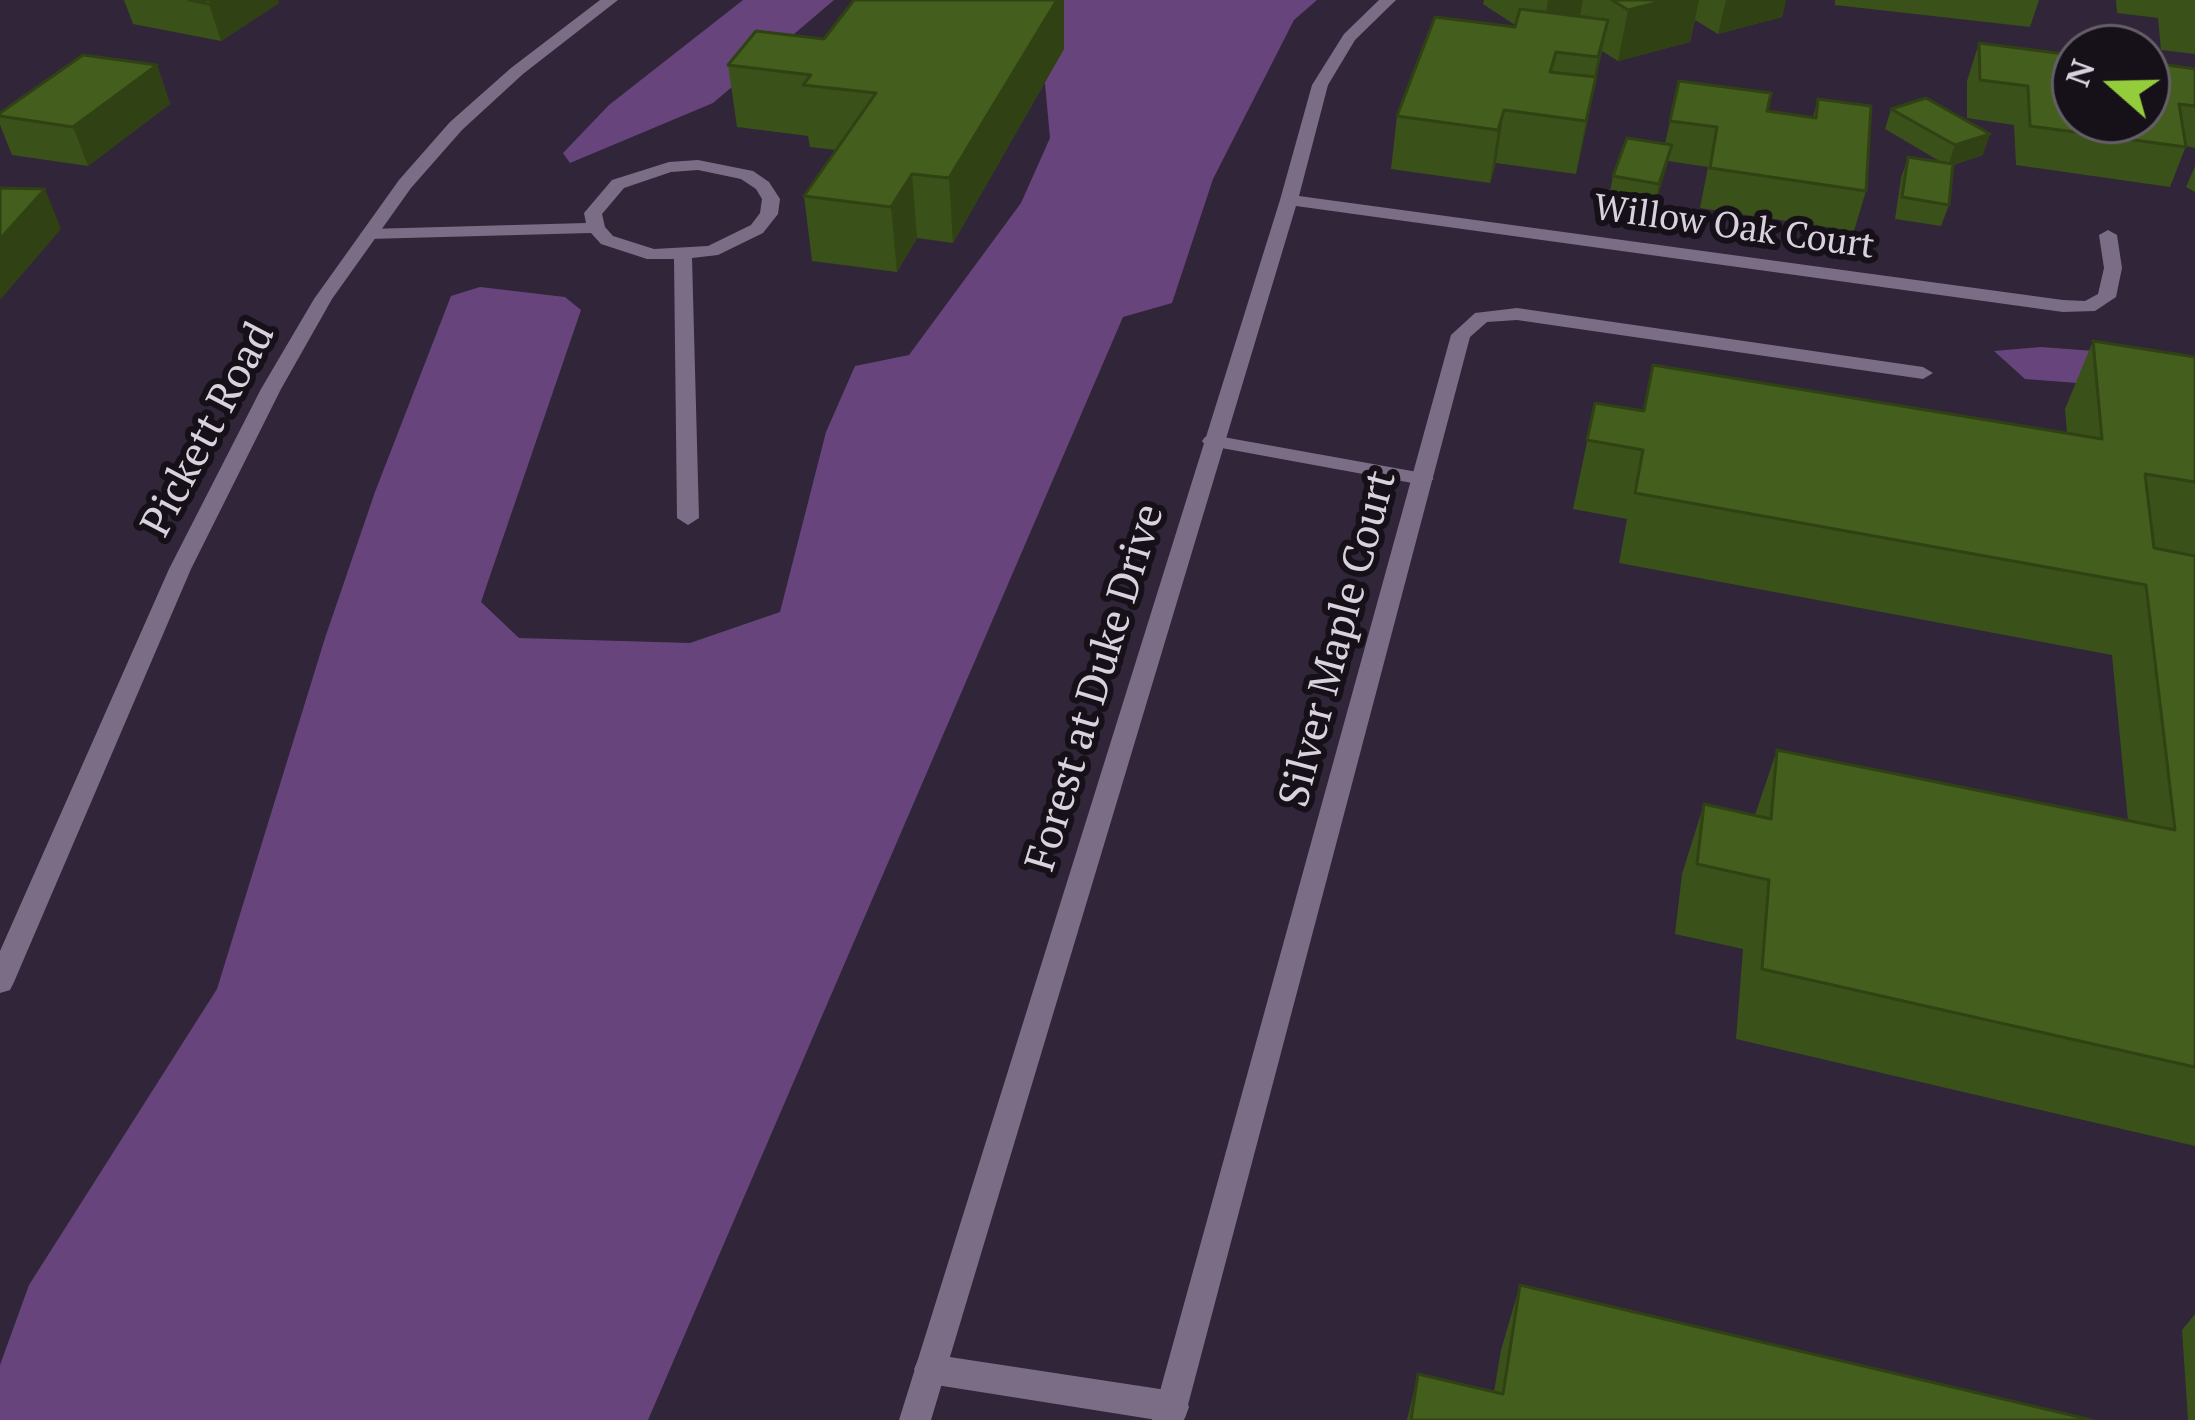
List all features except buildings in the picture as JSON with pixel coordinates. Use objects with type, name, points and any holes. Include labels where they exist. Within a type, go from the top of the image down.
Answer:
[{"type":"street","name":"Pickett Road","points":[[0,982],[180,569],[271,388],[323,298],[456,126],[517,70],[610,0]]},
{"type":"street","name":"Forest at Duke Drive","points":[[915,1420],[1289,200],[1320,85],[1349,37],[1388,0]]},
{"type":"street","points":[[698,165],[725,168],[764,186],[771,199],[769,214],[758,229],[725,246],[683,255],[627,250],[607,240],[596,228],[593,213],[601,198],[642,174],[698,165]]},
{"type":"street","name":"Willow Oak Court","points":[[1289,200],[2063,306],[2088,307],[2107,297],[2114,268],[2108,235]]},
{"type":"street","points":[[369,234],[596,228]]},
{"type":"street","points":[[683,255],[688,518]]},
{"type":"street","name":"Silver Maple Court","points":[[1171,1413],[1461,335],[1482,317],[1517,314],[1923,373]]},
{"type":"street","points":[[1213,441],[1423,479]]},
{"type":"street","points":[[930,1369],[1171,1413]]},
{"type":"shaded area","points":[[743,0],[834,0],[713,103],[570,163],[563,153],[609,105]]},
{"type":"shaded area","points":[[1058,0],[1317,0],[1294,20],[1213,179],[1172,303],[1123,317],[648,1420],[0,1420],[0,1365],[29,1285],[217,989],[325,638],[451,296],[480,287],[565,297],[581,310],[481,602],[519,638],[690,643],[780,612],[826,432],[855,366],[909,355],[1021,203],[1050,138],[1042,51]]},
{"type":"shaded area","points":[[2041,347],[2147,355],[2090,384],[2025,379],[1994,351]]}]
